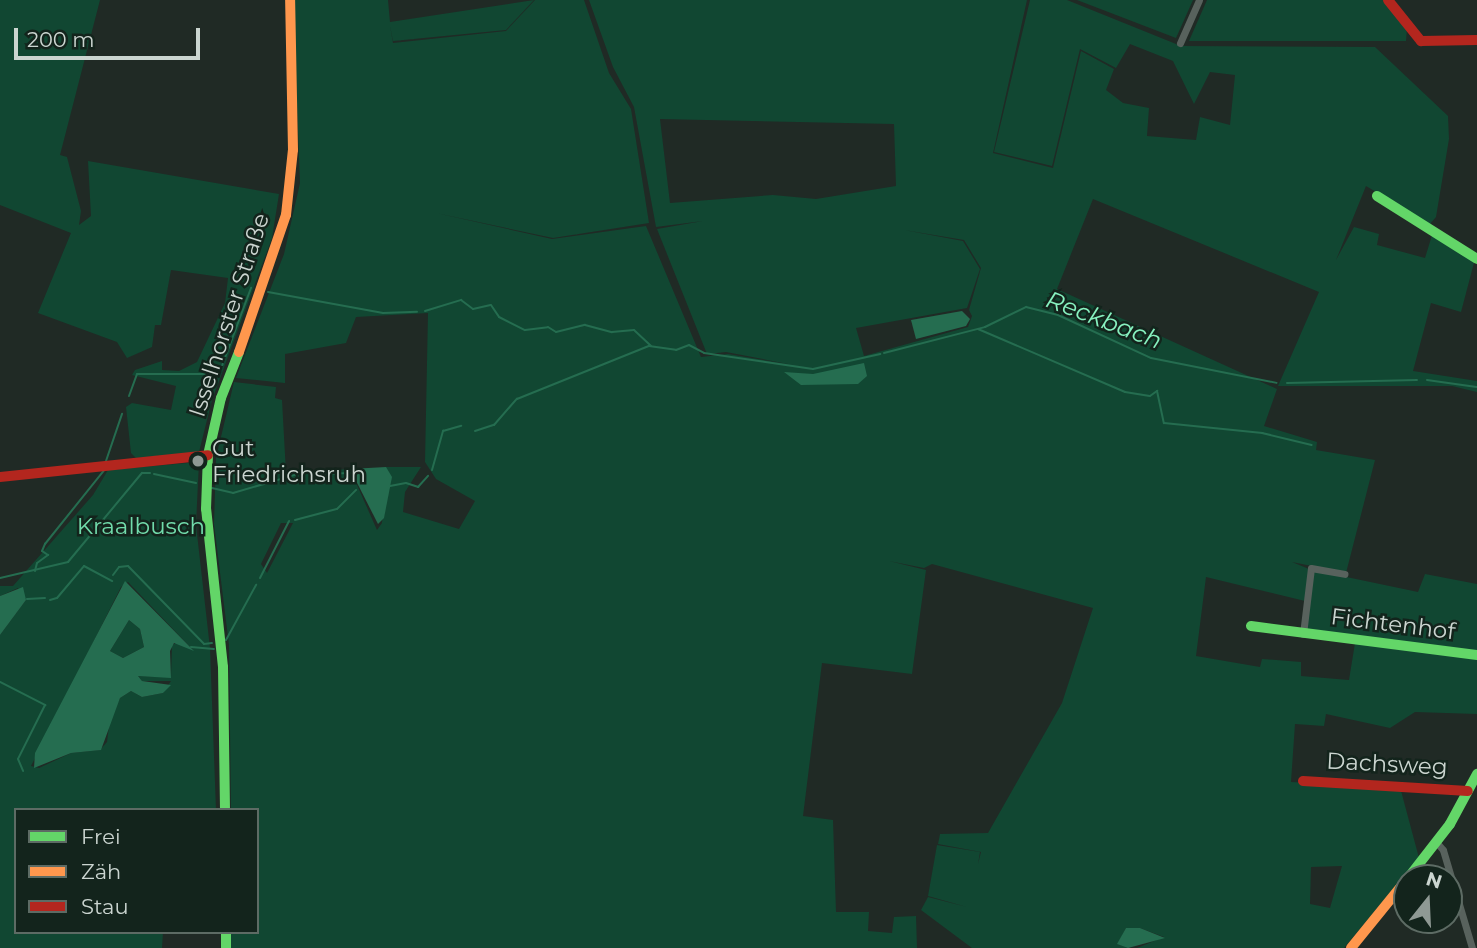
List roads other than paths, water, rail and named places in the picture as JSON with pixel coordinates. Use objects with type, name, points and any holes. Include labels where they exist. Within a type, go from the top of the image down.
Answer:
[{"type":"street","name":"Isselhorster Straße","points":[[225,808],[223,667],[206,509],[208,455],[221,398],[275,256],[286,215],[293,150],[290,0]]},
{"type":"street","points":[[1180,43],[1199,0]]},
{"type":"street","points":[[1388,0],[1422,41],[1477,40]]},
{"type":"street","points":[[1377,196],[1477,259]]},
{"type":"street","points":[[0,477],[208,455]]},
{"type":"street","name":"Fichtenhof","points":[[1303,634],[1311,568],[1344,574]]},
{"type":"street","name":"Fichtenhof","points":[[1251,626],[1477,655]]},
{"type":"street","name":"Dachsweg","points":[[1303,781],[1473,785]]},
{"type":"street","points":[[1419,864],[1437,843],[1473,785]]},
{"type":"street","points":[[1437,843],[1443,850],[1472,948]]},
{"type":"street","points":[[1351,948],[1393,896]]},
{"type":"waterway","name":"Reckbach","points":[[129,396],[137,374],[219,374],[251,288]]},
{"type":"waterway","name":"Reckbach","points":[[268,292],[383,313],[417,312]]},
{"type":"waterway","name":"Reckbach","points":[[425,311],[461,300],[473,309],[491,305],[499,317],[525,330],[548,327],[556,332],[585,325],[612,332],[634,330],[651,346]]},
{"type":"waterway","name":"Reckbach","points":[[884,353],[985,327],[1026,307],[1058,315],[1151,358],[1277,383]]},
{"type":"waterway","points":[[978,329],[1125,392],[1150,396],[1157,391],[1164,423],[1262,433],[1312,445]]},
{"type":"waterway","name":"Reckbach","points":[[475,431],[494,425],[517,399],[649,346],[676,350],[689,345],[704,353],[813,369],[880,354]]},
{"type":"waterway","name":"Reckbach","points":[[1287,383],[1417,380]]},
{"type":"waterway","name":"Reckbach","points":[[1427,380],[1477,387]]},
{"type":"waterway","name":"Reckbach","points":[[106,461],[122,414]]},
{"type":"waterway","name":"Reckbach","points":[[432,470],[443,431],[461,426]]},
{"type":"waterway","name":"Reckbach","points":[[35,571],[37,563],[48,555],[42,551],[45,544],[105,469]]},
{"type":"waterway","name":"Reckbach","points":[[0,578],[68,562],[142,473],[150,473]]},
{"type":"waterway","name":"Reckbach","points":[[313,474],[353,473]]},
{"type":"waterway","name":"Reckbach","points":[[154,474],[196,483]]},
{"type":"waterway","name":"Reckbach","points":[[212,488],[233,493],[298,474]]},
{"type":"waterway","name":"Reckbach","points":[[390,486],[406,483],[418,487],[428,476]]},
{"type":"waterway","points":[[295,520],[337,509],[356,490]]},
{"type":"waterway","points":[[260,578],[289,521]]},
{"type":"waterway","points":[[50,600],[57,598],[84,566],[112,581]]},
{"type":"waterway","points":[[113,575],[119,567],[128,566],[204,644],[212,643]]},
{"type":"waterway","points":[[226,640],[256,585]]},
{"type":"waterway","points":[[27,599],[45,598]]},
{"type":"waterway","points":[[191,647],[214,649]]},
{"type":"waterway","points":[[0,682],[45,705],[18,759],[23,771]]},
{"type":"place","name":"Gut Friedrichsruh","points":[[198,461]]},
{"type":"park label","name":"Kraalbusch","points":[[141,526]]}]
